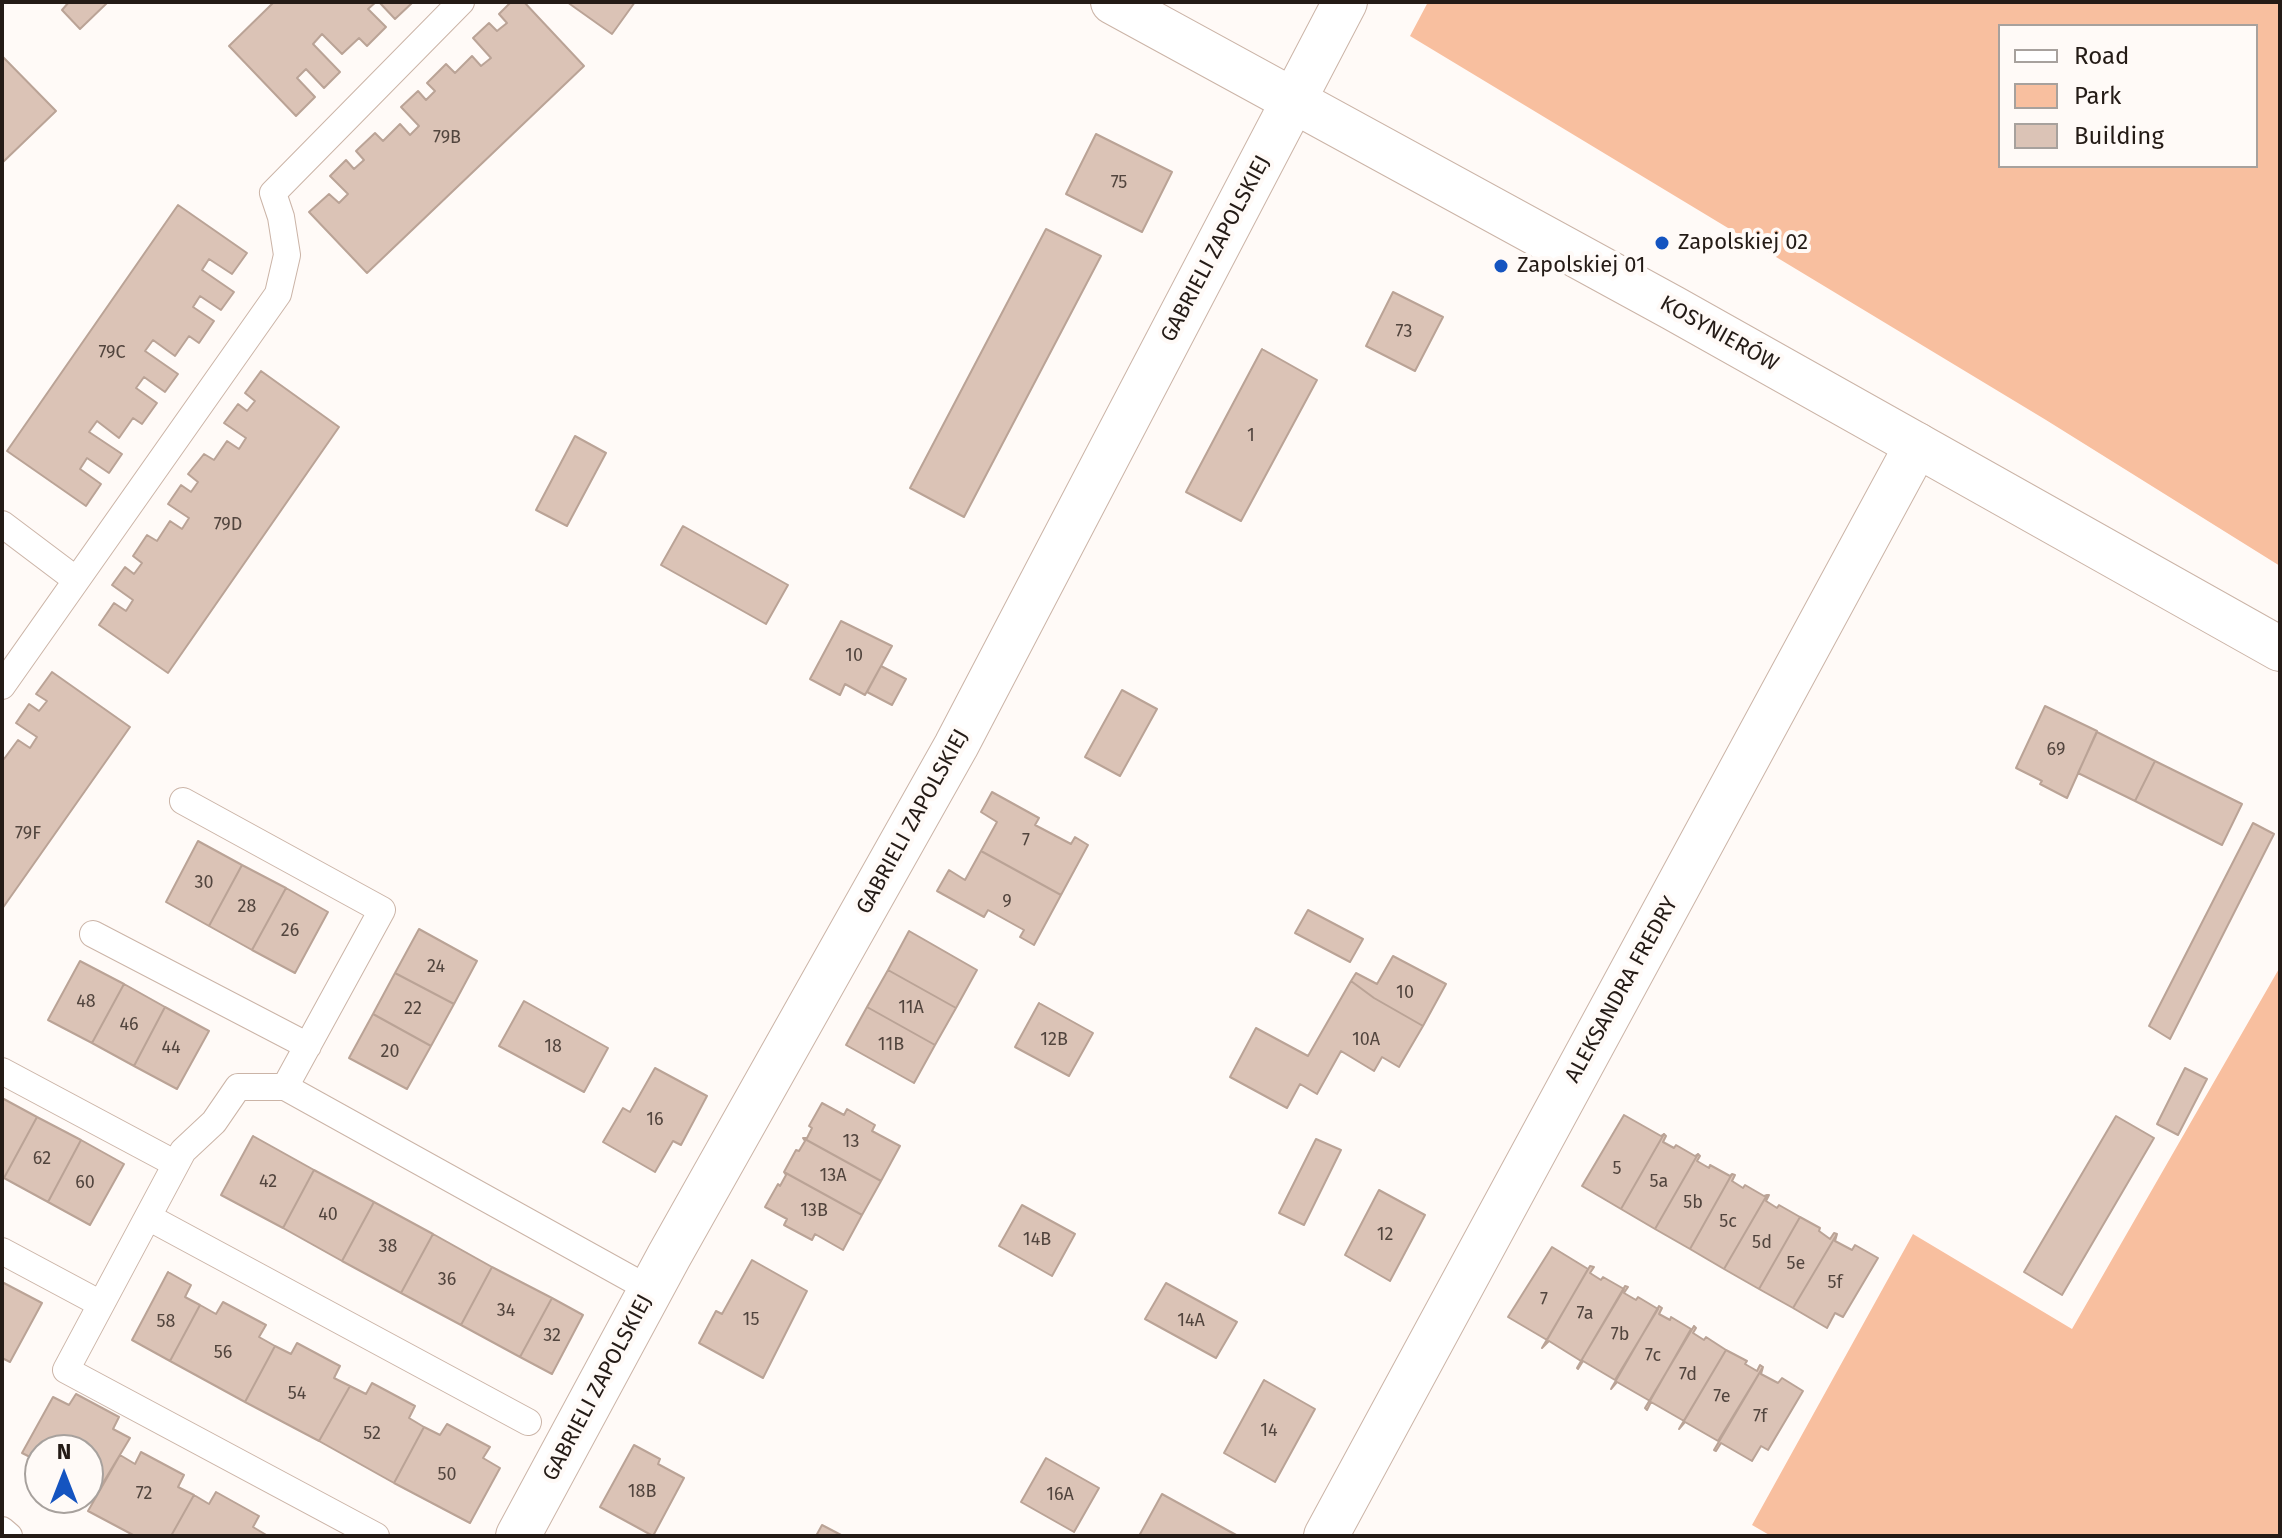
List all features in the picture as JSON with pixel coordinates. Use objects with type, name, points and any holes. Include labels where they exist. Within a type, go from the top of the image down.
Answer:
[{"type":"street","name":"KOSYNIERÓW","points":[[1113,2],[1917,445],[2280,649]]},
{"type":"street","name":"GABRIELI ZAPOLSKIEJ","points":[[518,1536],[651,1290],[956,746],[1345,2]]},
{"type":"street","name":"ALEKSANDRA FREDRY","points":[[1326,1536],[1917,445]]},
{"type":"lane","points":[[2,686],[278,294],[287,255],[281,217],[273,193],[461,2]]},
{"type":"lane","points":[[2,524],[75,579]]},
{"type":"lane","points":[[183,801],[382,910],[285,1087]]},
{"type":"lane","points":[[93,934],[308,1046]]},
{"type":"lane","points":[[2,1071],[176,1164]]},
{"type":"lane","points":[[376,1536],[66,1370],[183,1151],[214,1122],[238,1087],[285,1087],[651,1290]]},
{"type":"lane","points":[[148,1217],[528,1422]]},
{"type":"lane","points":[[2,1251],[101,1304]]},
{"type":"lane","points":[[2,1530],[9,1536]]},
{"type":"green space","points":[[1428,2],[2280,2],[2280,566],[2046,420],[1410,36]]},
{"type":"green space","points":[[2280,967],[2280,1536],[1771,1536],[1752,1525],[1913,1234],[2072,1329]]},
{"type":"building","points":[[69,2],[108,2],[80,29],[62,10]]},
{"type":"building","points":[[274,2],[376,2],[368,9],[386,27],[367,46],[359,38],[342,54],[322,34],[313,44],[340,72],[324,88],[306,69],[297,78],[315,97],[296,116],[229,46]]},
{"type":"building","points":[[379,2],[411,2],[412,3],[395,19]]},
{"type":"building","points":[[511,2],[524,2],[584,66],[367,273],[309,212],[329,194],[339,203],[348,194],[330,176],[346,160],[354,169],[364,160],[356,151],[375,133],[383,141],[400,124],[410,135],[419,126],[401,107],[418,91],[426,100],[435,91],[427,83],[446,64],[455,73],[472,56],[481,66],[491,58],[473,38],[489,23],[497,31],[507,23],[499,14]]},
{"type":"building","points":[[567,2],[635,2],[612,34]]},
{"type":"building","points":[[2,56],[56,111],[2,163]]},
{"type":"building","points":[[1096,134],[1172,172],[1142,232],[1066,194]]},
{"type":"building","points":[[178,205],[247,253],[232,274],[209,259],[202,270],[234,292],[221,310],[200,296],[193,307],[214,321],[199,343],[189,336],[175,356],[153,340],[145,351],[178,374],[165,392],[144,377],[136,388],[157,403],[142,424],[133,418],[119,438],[97,421],[89,432],[122,454],[109,473],[87,458],[80,469],[101,484],[86,506],[7,451]]},
{"type":"building","points":[[1046,229],[1101,256],[964,517],[910,488]]},
{"type":"building","points":[[1393,292],[1443,317],[1415,371],[1366,346]]},
{"type":"building","points":[[1262,349],[1317,380],[1241,521],[1186,492]]},
{"type":"building","points":[[261,371],[339,427],[168,673],[99,625],[114,603],[126,611],[133,600],[112,585],[125,567],[134,574],[142,563],[133,556],[147,535],[157,541],[170,521],[182,529],[189,518],[168,504],[181,485],[191,492],[198,482],[188,474],[204,454],[214,460],[227,441],[239,449],[246,438],[224,423],[238,404],[247,411],[255,401],[245,393]]},
{"type":"building","points":[[575,436],[606,453],[567,526],[536,510]]},
{"type":"building","points":[[683,526],[788,585],[766,624],[661,565]]},
{"type":"building","points":[[841,621],[892,646],[865,695],[845,684],[840,695],[810,679]]},
{"type":"building","points":[[881,666],[906,679],[892,705],[867,692]]},
{"type":"building","points":[[52,672],[130,727],[2,909],[2,758],[18,740],[30,748],[37,737],[16,723],[29,704],[39,711],[47,701],[36,694]]},
{"type":"building","points":[[1122,690],[1157,709],[1120,776],[1085,757]]},
{"type":"building","points":[[2045,706],[2097,731],[2067,798],[2016,768]]},
{"type":"building","points":[[2097,732],[2155,761],[2135,801],[2078,773]]},
{"type":"building","points":[[2155,761],[2242,804],[2222,845],[2135,801]]},
{"type":"building","points":[[992,792],[1039,818],[1035,825],[1071,844],[1075,837],[1088,845],[1061,895],[981,851],[997,822],[981,812]]},
{"type":"building","points":[[2253,823],[2274,834],[2170,1039],[2149,1026]]},
{"type":"building","points":[[198,841],[242,865],[209,926],[166,902]]},
{"type":"building","points":[[981,851],[1061,895],[1034,945],[1020,937],[1024,930],[988,910],[984,917],[937,891],[949,870],[965,880]]},
{"type":"building","points":[[242,865],[286,888],[252,950],[209,926]]},
{"type":"building","points":[[286,888],[328,912],[295,973],[252,950]]},
{"type":"building","points":[[1308,910],[1363,939],[1350,962],[1295,933]]},
{"type":"building","points":[[419,929],[477,961],[454,1004],[395,973]]},
{"type":"building","points":[[909,931],[977,970],[956,1008],[888,970]]},
{"type":"building","points":[[1393,956],[1446,984],[1423,1026],[1351,981],[1356,973],[1377,984]]},
{"type":"building","points":[[80,961],[124,984],[92,1043],[48,1020]]},
{"type":"building","points":[[888,970],[956,1008],[935,1045],[867,1007]]},
{"type":"building","points":[[395,973],[454,1004],[431,1046],[373,1014]]},
{"type":"building","points":[[1351,981],[1423,1026],[1399,1067],[1382,1057],[1374,1071],[1341,1051],[1317,1094],[1300,1084],[1287,1108],[1230,1077],[1256,1028],[1308,1056]]},
{"type":"building","points":[[124,984],[165,1007],[134,1066],[92,1043]]},
{"type":"building","points":[[524,1001],[608,1048],[584,1092],[499,1046]]},
{"type":"building","points":[[1039,1003],[1093,1033],[1069,1076],[1015,1047]]},
{"type":"building","points":[[165,1007],[209,1031],[177,1089],[134,1066]]},
{"type":"building","points":[[867,1007],[935,1045],[914,1083],[846,1045]]},
{"type":"building","points":[[373,1014],[431,1046],[407,1089],[349,1058]]},
{"type":"building","points":[[655,1068],[707,1096],[681,1145],[673,1141],[655,1172],[603,1142],[623,1108],[630,1112]]},
{"type":"building","points":[[2185,1068],[2207,1079],[2178,1135],[2157,1124]]},
{"type":"building","points":[[2,1098],[37,1117],[4,1178],[2,1177]]},
{"type":"building","points":[[822,1103],[844,1115],[847,1109],[875,1125],[872,1131],[900,1146],[881,1181],[803,1138],[807,1138],[812,1128],[809,1126]]},
{"type":"building","points":[[1624,1115],[1661,1136],[1664,1134],[1621,1209],[1582,1186]]},
{"type":"building","points":[[2116,1116],[2154,1138],[2062,1295],[2024,1272]]},
{"type":"building","points":[[37,1117],[81,1140],[48,1202],[4,1178]]},
{"type":"building","points":[[1664,1134],[1663,1142],[1674,1148],[1676,1145],[1695,1156],[1698,1154],[1655,1229],[1621,1209]]},
{"type":"building","points":[[253,1136],[314,1170],[283,1228],[221,1195]]},
{"type":"building","points":[[803,1138],[881,1181],[862,1215],[784,1172],[796,1150],[799,1151],[805,1141]]},
{"type":"building","points":[[1316,1139],[1341,1150],[1304,1225],[1279,1213]]},
{"type":"building","points":[[81,1140],[124,1164],[90,1225],[48,1202]]},
{"type":"building","points":[[1698,1154],[1697,1161],[1730,1176],[1732,1174],[1690,1249],[1655,1229]]},
{"type":"building","points":[[314,1170],[374,1202],[342,1261],[283,1228]]},
{"type":"building","points":[[784,1172],[862,1215],[843,1250],[815,1234],[812,1240],[784,1225],[787,1219],[765,1207],[786,1175]]},
{"type":"building","points":[[1732,1174],[1735,1175],[1732,1181],[1743,1188],[1745,1185],[1767,1195],[1724,1269],[1690,1249]]},
{"type":"building","points":[[1379,1190],[1425,1215],[1390,1281],[1345,1255]]},
{"type":"building","points":[[1767,1195],[1766,1201],[1800,1217],[1759,1289],[1724,1269]]},
{"type":"building","points":[[374,1202],[433,1234],[401,1293],[342,1261]]},
{"type":"building","points":[[1022,1205],[1075,1234],[1052,1276],[999,1246]]},
{"type":"building","points":[[1800,1217],[1820,1228],[1819,1231],[1830,1239],[1834,1233],[1837,1234],[1793,1308],[1759,1289]]},
{"type":"building","points":[[433,1234],[492,1267],[461,1325],[401,1293]]},
{"type":"building","points":[[1837,1234],[1835,1241],[1852,1250],[1855,1245],[1878,1258],[1843,1317],[1835,1313],[1827,1328],[1793,1308]]},
{"type":"building","points":[[1552,1247],[1588,1269],[1547,1340],[1508,1317]]},
{"type":"building","points":[[752,1260],[807,1291],[763,1378],[699,1343],[716,1311],[722,1314]]},
{"type":"building","points":[[1590,1266],[1594,1267],[1590,1273],[1624,1289],[1581,1361],[1549,1341],[1542,1348]]},
{"type":"building","points":[[492,1267],[552,1298],[520,1357],[461,1325]]},
{"type":"building","points":[[168,1272],[191,1285],[185,1297],[200,1305],[170,1361],[132,1340]]},
{"type":"building","points":[[2,1282],[42,1303],[10,1362],[2,1358]]},
{"type":"building","points":[[1166,1283],[1237,1322],[1216,1358],[1145,1319]]},
{"type":"building","points":[[1625,1286],[1628,1287],[1624,1293],[1658,1309],[1615,1380],[1583,1361],[1578,1369],[1577,1368]]},
{"type":"building","points":[[552,1298],[583,1315],[552,1374],[520,1357]]},
{"type":"building","points":[[223,1302],[266,1325],[259,1337],[275,1346],[245,1402],[170,1361],[200,1305],[216,1314]]},
{"type":"building","points":[[1659,1306],[1662,1308],[1659,1314],[1691,1329],[1650,1401],[1617,1382],[1611,1389]]},
{"type":"building","points":[[1694,1326],[1693,1333],[1726,1350],[1684,1421],[1651,1402],[1647,1410],[1645,1408]]},
{"type":"building","points":[[297,1343],[340,1366],[334,1378],[350,1386],[319,1441],[245,1402],[275,1346],[291,1354]]},
{"type":"building","points":[[1726,1350],[1747,1361],[1745,1364],[1757,1371],[1760,1365],[1763,1367],[1718,1441],[1685,1422],[1679,1429]]},
{"type":"building","points":[[1763,1367],[1761,1374],[1778,1383],[1782,1378],[1803,1391],[1768,1450],[1761,1446],[1752,1461],[1721,1443],[1714,1450]]},
{"type":"building","points":[[1264,1380],[1315,1409],[1275,1482],[1224,1453]]},
{"type":"building","points":[[372,1383],[415,1406],[409,1418],[424,1427],[394,1483],[319,1441],[350,1386],[366,1394]]},
{"type":"building","points":[[76,1394],[119,1417],[113,1429],[130,1438],[104,1481],[104,1434],[33,1434],[53,1397],[69,1405]]},
{"type":"building","points":[[447,1424],[490,1447],[483,1458],[500,1468],[470,1523],[394,1483],[424,1427],[440,1435]]},
{"type":"building","points":[[634,1445],[660,1459],[658,1464],[684,1478],[653,1536],[600,1507]]},
{"type":"building","points":[[141,1452],[184,1475],[178,1487],[194,1495],[171,1536],[135,1536],[94,1514],[104,1514],[104,1483],[120,1455],[135,1464]]},
{"type":"building","points":[[1046,1458],[1099,1488],[1074,1532],[1021,1502]]},
{"type":"building","points":[[216,1492],[259,1516],[253,1527],[268,1536],[171,1536],[194,1495],[209,1504]]},
{"type":"building","points":[[1162,1494],[1238,1536],[1139,1536]]},
{"type":"building","points":[[822,1525],[843,1536],[816,1536]]},
{"type":"place","name":"Zapolskiej 02","points":[[1662,243]]},
{"type":"place","name":"Zapolskiej 01","points":[[1501,266]]}]
